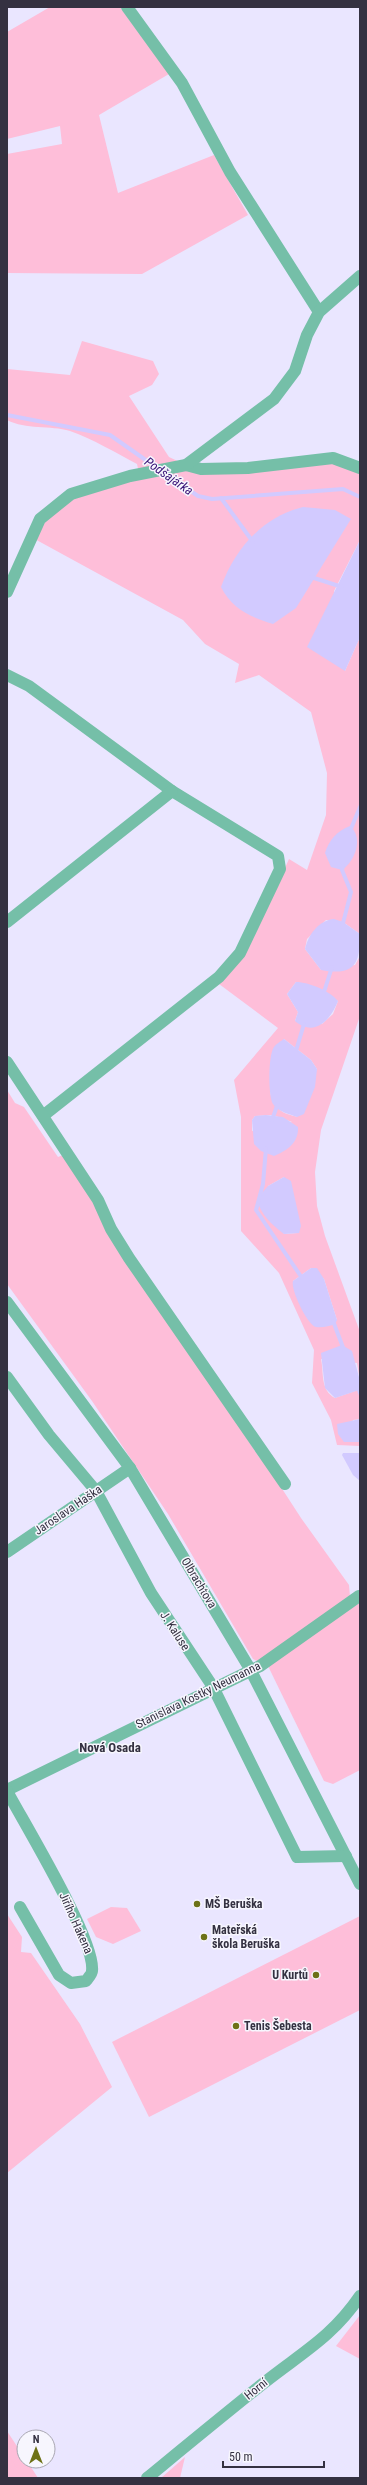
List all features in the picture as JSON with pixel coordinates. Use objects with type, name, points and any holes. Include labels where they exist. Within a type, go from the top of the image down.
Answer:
[{"type":"street","points":[[127,7],[182,82],[230,172],[319,312]]},
{"type":"street","points":[[7,592],[40,519],[71,494],[130,476],[186,464],[274,398],[295,371],[307,334],[319,312],[360,276]]},
{"type":"street","points":[[186,464],[201,470],[248,468],[333,458],[360,468]]},
{"type":"street","points":[[7,675],[29,686],[172,791],[278,856],[280,870],[240,953],[219,977],[44,1115]]},
{"type":"street","points":[[7,922],[172,791]]},
{"type":"street","points":[[7,1062],[44,1115],[98,1200],[111,1229],[129,1258],[285,1484]]},
{"type":"street","name":"Olbrachtova","points":[[7,1302],[130,1468],[250,1669],[360,1884]]},
{"type":"street","name":"J. Kaluse","points":[[7,1377],[49,1435],[96,1491],[151,1593],[213,1687],[298,1857],[346,1856]]},
{"type":"street","name":"Jaroslava Haška","points":[[7,1552],[130,1468]]},
{"type":"street","name":"Stanislava Kostky Neumanna","points":[[7,1791],[213,1687],[250,1669],[260,1666],[359,1596]]},
{"type":"street","name":"Jiřího Hakena","points":[[7,1791],[72,1909],[91,1954],[92,1972],[86,1981],[71,1983],[59,1975],[20,1907]]},
{"type":"street","name":"Horní","points":[[147,2478],[267,2380],[338,2326],[360,2296]]},
{"type":"shaded area","points":[[50,7],[120,7],[169,74],[99,115],[118,193],[214,155],[248,215],[142,274],[7,273],[7,154],[62,144],[60,126],[7,139],[7,32]]},
{"type":"shaded area","points":[[82,341],[153,361],[159,374],[152,385],[129,396],[169,457],[186,465],[230,467],[334,454],[360,464],[360,540],[334,591],[345,671],[360,637],[360,934],[343,922],[326,920],[307,939],[305,949],[321,970],[355,965],[360,956],[360,1016],[321,1130],[315,1172],[317,1206],[325,1236],[360,1332],[360,1381],[357,1363],[321,1359],[324,1381],[330,1395],[335,1398],[358,1390],[360,1384],[360,1419],[353,1420],[344,1442],[360,1442],[360,1446],[337,1445],[331,1420],[312,1383],[314,1350],[279,1273],[241,1231],[241,1117],[234,1080],[278,1028],[219,984],[239,961],[253,939],[289,859],[307,870],[326,815],[327,773],[311,712],[259,675],[235,683],[239,664],[205,644],[183,620],[31,537],[66,500],[140,478],[137,464],[87,438],[62,429],[22,425],[7,420],[7,369],[70,375]],"holes":[[[296,982],[338,1001],[333,1014],[322,1024],[295,1021],[298,1012],[287,994]],[[284,1039],[311,1060],[317,1069],[297,1117],[280,1110],[274,1103],[270,1086],[274,1066]],[[273,1115],[292,1122],[252,1131],[252,1120],[255,1116]],[[284,1177],[298,1233],[284,1234],[268,1186]],[[311,1268],[324,1279],[337,1320],[293,1281]]]},
{"type":"shaded area","points":[[303,507],[335,510],[351,519],[296,608],[273,624],[249,615],[236,607],[225,595],[221,587],[234,559],[252,536],[275,518]]},
{"type":"shaded area","points":[[360,540],[360,637],[345,671],[307,647]]},
{"type":"shaded area","points":[[350,826],[354,831],[357,843],[354,855],[347,866],[342,870],[331,867],[325,853],[327,848],[337,833]]},
{"type":"shaded area","points":[[334,919],[343,922],[360,934],[359,954],[353,966],[348,969],[341,971],[321,970],[305,949],[306,944],[319,925]]},
{"type":"shaded area","points":[[296,982],[301,982],[319,988],[330,994],[338,1001],[327,1020],[316,1027],[309,1028],[302,1026],[295,1021],[298,1012],[287,994]]},
{"type":"shaded area","points":[[284,1039],[311,1060],[317,1069],[315,1087],[304,1114],[297,1117],[281,1111],[275,1107],[271,1100],[270,1066],[272,1051],[275,1046]]},
{"type":"shaded area","points":[[7,1090],[15,1103],[24,1107],[58,1157],[63,1155],[259,1457],[266,1464],[301,1518],[349,1585],[350,1597],[259,1662],[253,1659],[168,1514],[92,1401],[7,1284]]},
{"type":"shaded area","points":[[266,1115],[283,1117],[298,1127],[298,1133],[291,1146],[274,1156],[261,1151],[254,1144],[252,1120],[255,1116]]},
{"type":"shaded area","points":[[284,1177],[291,1181],[301,1226],[299,1233],[284,1234],[280,1231],[271,1223],[261,1210],[257,1199],[268,1186]]},
{"type":"shaded area","points":[[311,1268],[317,1268],[324,1279],[337,1320],[335,1324],[316,1327],[309,1321],[300,1307],[294,1291],[293,1281]]},
{"type":"shaded area","points":[[342,1345],[352,1351],[360,1381],[359,1390],[335,1398],[325,1388],[321,1353]]},
{"type":"shaded area","points":[[360,1419],[360,1442],[344,1442],[338,1434],[337,1424]]},
{"type":"shaded area","points":[[343,1453],[360,1453],[360,1481],[353,1475],[342,1455]]},
{"type":"shaded area","points":[[360,1602],[360,1770],[333,1784],[324,1781],[268,1666]]},
{"type":"shaded area","points":[[111,1907],[127,1908],[141,1931],[113,1944],[96,1937],[87,1919]]},
{"type":"shaded area","points":[[7,1914],[22,1937],[21,1952],[31,1953],[80,2024],[112,2087],[7,2173]]},
{"type":"shaded area","name":"Tenis Šebesta","points":[[360,1916],[360,2010],[149,2117],[112,2042]]},
{"type":"shaded area","points":[[360,2315],[360,2359],[336,2346]]},
{"type":"shaded area","points":[[7,2431],[16,2445],[16,2469],[32,2469],[38,2478],[7,2478]]},
{"type":"shaded area","points":[[185,2457],[180,2478],[161,2478]]},
{"type":"waterway","name":"Podšajárka","points":[[7,415],[110,435],[157,468]]},
{"type":"waterway","name":"Podšajárka","points":[[164,473],[198,496],[212,499],[343,489],[360,497]]},
{"type":"waterway","points":[[221,498],[253,542]]},
{"type":"waterway","points":[[311,577],[342,587]]},
{"type":"waterway","points":[[350,831],[360,807]]},
{"type":"waterway","points":[[342,927],[351,892],[342,870],[343,865]]},
{"type":"waterway","points":[[323,995],[332,967]]},
{"type":"waterway","points":[[295,1054],[304,1024]]},
{"type":"waterway","points":[[272,1120],[278,1103]]},
{"type":"waterway","points":[[266,1148],[263,1184],[256,1210],[302,1278]]},
{"type":"waterway","points":[[333,1321],[344,1350]]},
{"type":"waterway","points":[[357,1384],[360,1393]]},
{"type":"place","name":"MŠ Beruška","points":[[197,1904]]},
{"type":"place","name":"Mateřská škola Beruška","points":[[204,1937]]},
{"type":"place","name":"U Kurtů","points":[[316,1975]]},
{"type":"place","name":"Tenis Šebesta","points":[[236,2026]]},
{"type":"district","name":"Nová Osada","points":[[110,1747]]}]
